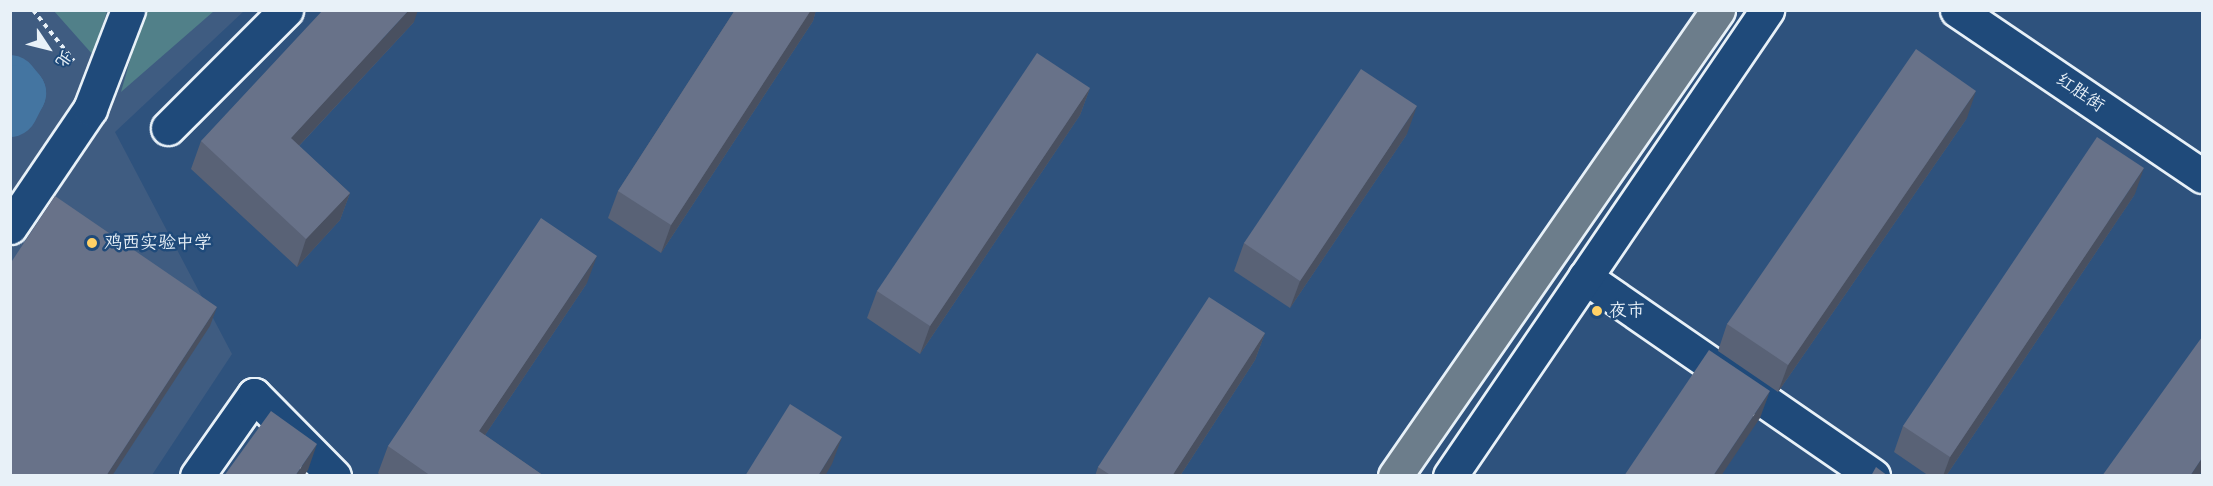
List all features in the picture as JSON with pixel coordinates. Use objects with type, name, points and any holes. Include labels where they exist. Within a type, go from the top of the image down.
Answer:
[{"type":"main road","points":[[1395,476],[1718,10]]},
{"type":"street","points":[[16,220],[90,109],[128,10]]},
{"type":"street","points":[[168,128],[286,10]]},
{"type":"street","points":[[1450,476],[1767,10]]},
{"type":"street","name":"红胜街","points":[[1957,10],[2202,176]]},
{"type":"street","points":[[1586,277],[1873,476]]},
{"type":"street","points":[[197,476],[254,395],[334,476]]},
{"type":"path","points":[[33,10],[75,63]]},
{"type":"shaded area","name":"鸡西实验中学","points":[[10,11],[244,11],[115,132],[232,354],[152,475],[11,475]]},
{"type":"green space","points":[[54,11],[107,11],[93,55]]},
{"type":"green space","points":[[144,11],[214,11],[121,92]]},
{"type":"building","points":[[323,10],[409,10],[291,138],[350,193],[306,239],[201,141]]},
{"type":"building","points":[[735,10],[811,10],[671,225],[618,191]]},
{"type":"building","points":[[1916,49],[1976,91],[1788,365],[1727,324]]},
{"type":"building","points":[[1037,53],[1090,88],[930,326],[877,291]]},
{"type":"building","points":[[1361,69],[1417,106],[1300,281],[1244,243]]},
{"type":"building","points":[[2097,137],[2144,168],[1950,457],[1903,426]]},
{"type":"building","points":[[55,196],[217,307],[106,476],[10,476],[10,264]]},
{"type":"building","points":[[541,218],[597,256],[479,431],[544,476],[431,476],[388,446]]},
{"type":"building","points":[[1209,297],[1265,333],[1172,476],[1112,476],[1098,467]]},
{"type":"building","points":[[2202,337],[2202,458],[2190,476],[2102,476]]},
{"type":"building","points":[[1709,350],[1770,391],[1713,476],[1624,476]]},
{"type":"building","points":[[790,404],[842,437],[818,476],[745,476]]},
{"type":"building","points":[[271,411],[317,444],[295,476],[224,476]]},
{"type":"building","points":[[1876,467],[1888,476],[1871,476]]},
{"type":"waterway","points":[[10,83],[18,93],[10,109]]},
{"type":"place","name":"鸡西实验中学","points":[[92,243]]},
{"type":"place","name":"夜市","points":[[1597,311]]}]
